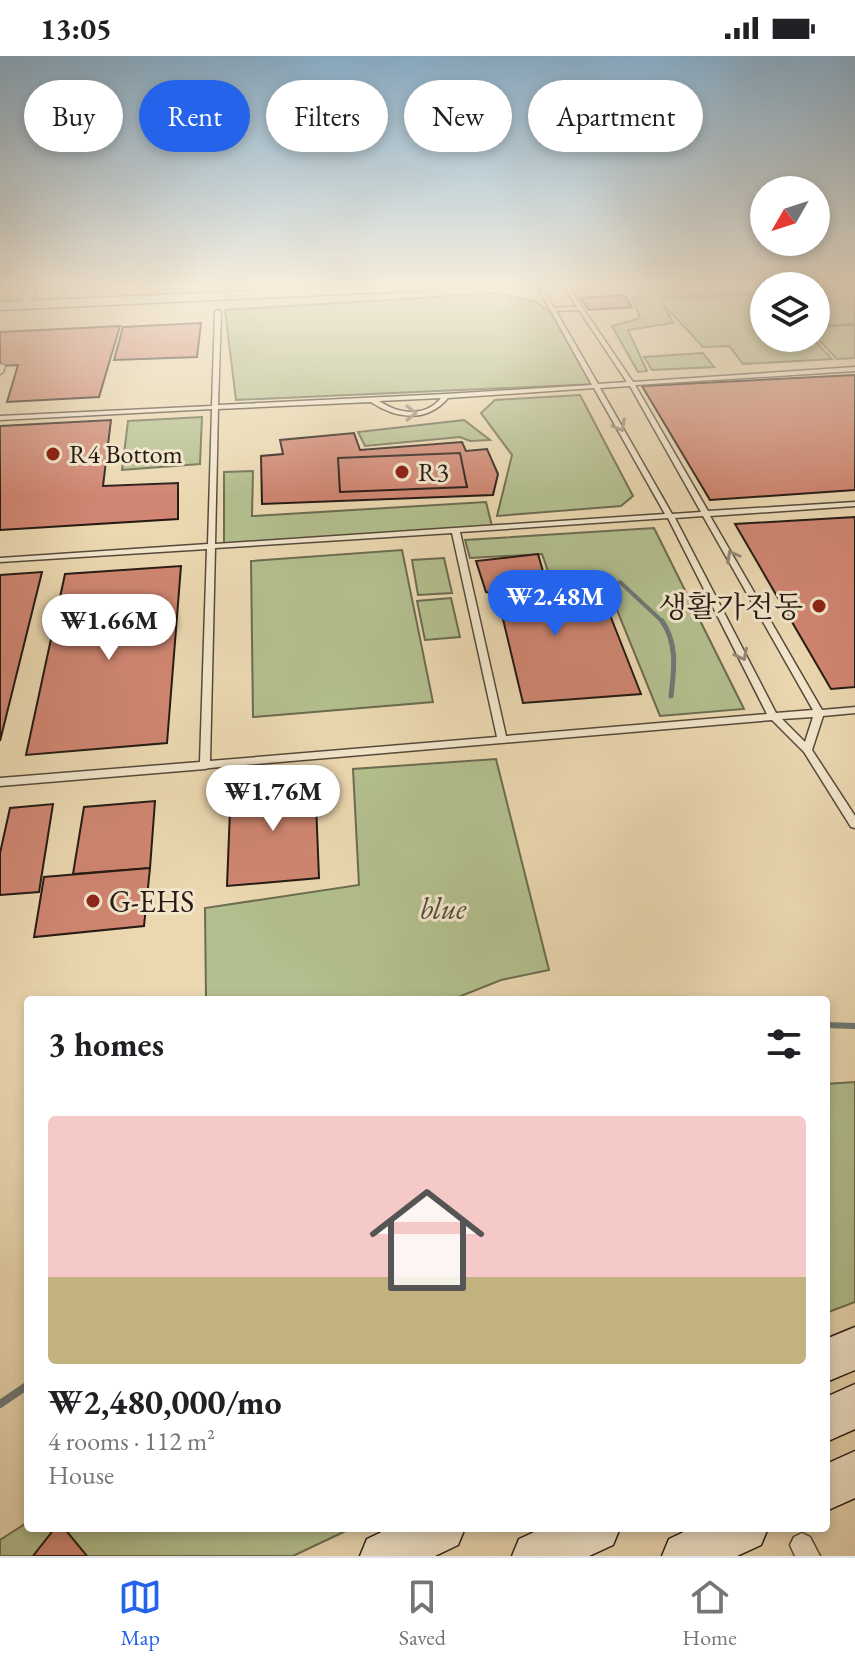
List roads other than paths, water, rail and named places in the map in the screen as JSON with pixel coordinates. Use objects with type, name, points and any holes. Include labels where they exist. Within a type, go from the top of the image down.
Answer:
[{"type":"main road","points":[[830,1359],[855,1348]]},
{"type":"main road","points":[[830,1418],[855,1406]]},
{"type":"main road","points":[[830,1486],[855,1474]]},
{"type":"main road","points":[[384,1556],[433,1532]]},
{"type":"main road","points":[[536,1556],[587,1532]]},
{"type":"main road","points":[[686,1556],[736,1532]]},
{"type":"lane","points":[[205,766],[216,356]]},
{"type":"lane","points":[[580,356],[671,518],[772,715],[807,750],[855,824]]},
{"type":"lane","points":[[613,356],[708,514],[819,713],[807,750]]},
{"type":"lane","points":[[0,418],[580,389],[597,384],[855,369]]},
{"type":"lane","points":[[373,400],[382,408],[401,414],[425,412],[441,404],[446,396]]},
{"type":"lane","points":[[0,560],[855,504]]},
{"type":"lane","points":[[456,532],[502,739]]},
{"type":"lane","points":[[0,782],[855,710]]},
{"type":"waterway","points":[[620,582],[662,621]]},
{"type":"waterway","points":[[662,621],[673,648],[671,696]]},
{"type":"waterway","points":[[830,1025],[855,1026]]},
{"type":"waterway","points":[[0,1404],[24,1388]]},
{"type":"place","name":"R4 Bottom","points":[[53,454]]},
{"type":"place","name":"R3","points":[[402,472]]},
{"type":"place","name":"생활가전동","points":[[819,606]]},
{"type":"place","name":"G-EHS","points":[[93,901]]},
{"type":"park label","name":"blue","points":[[443,908]]}]
